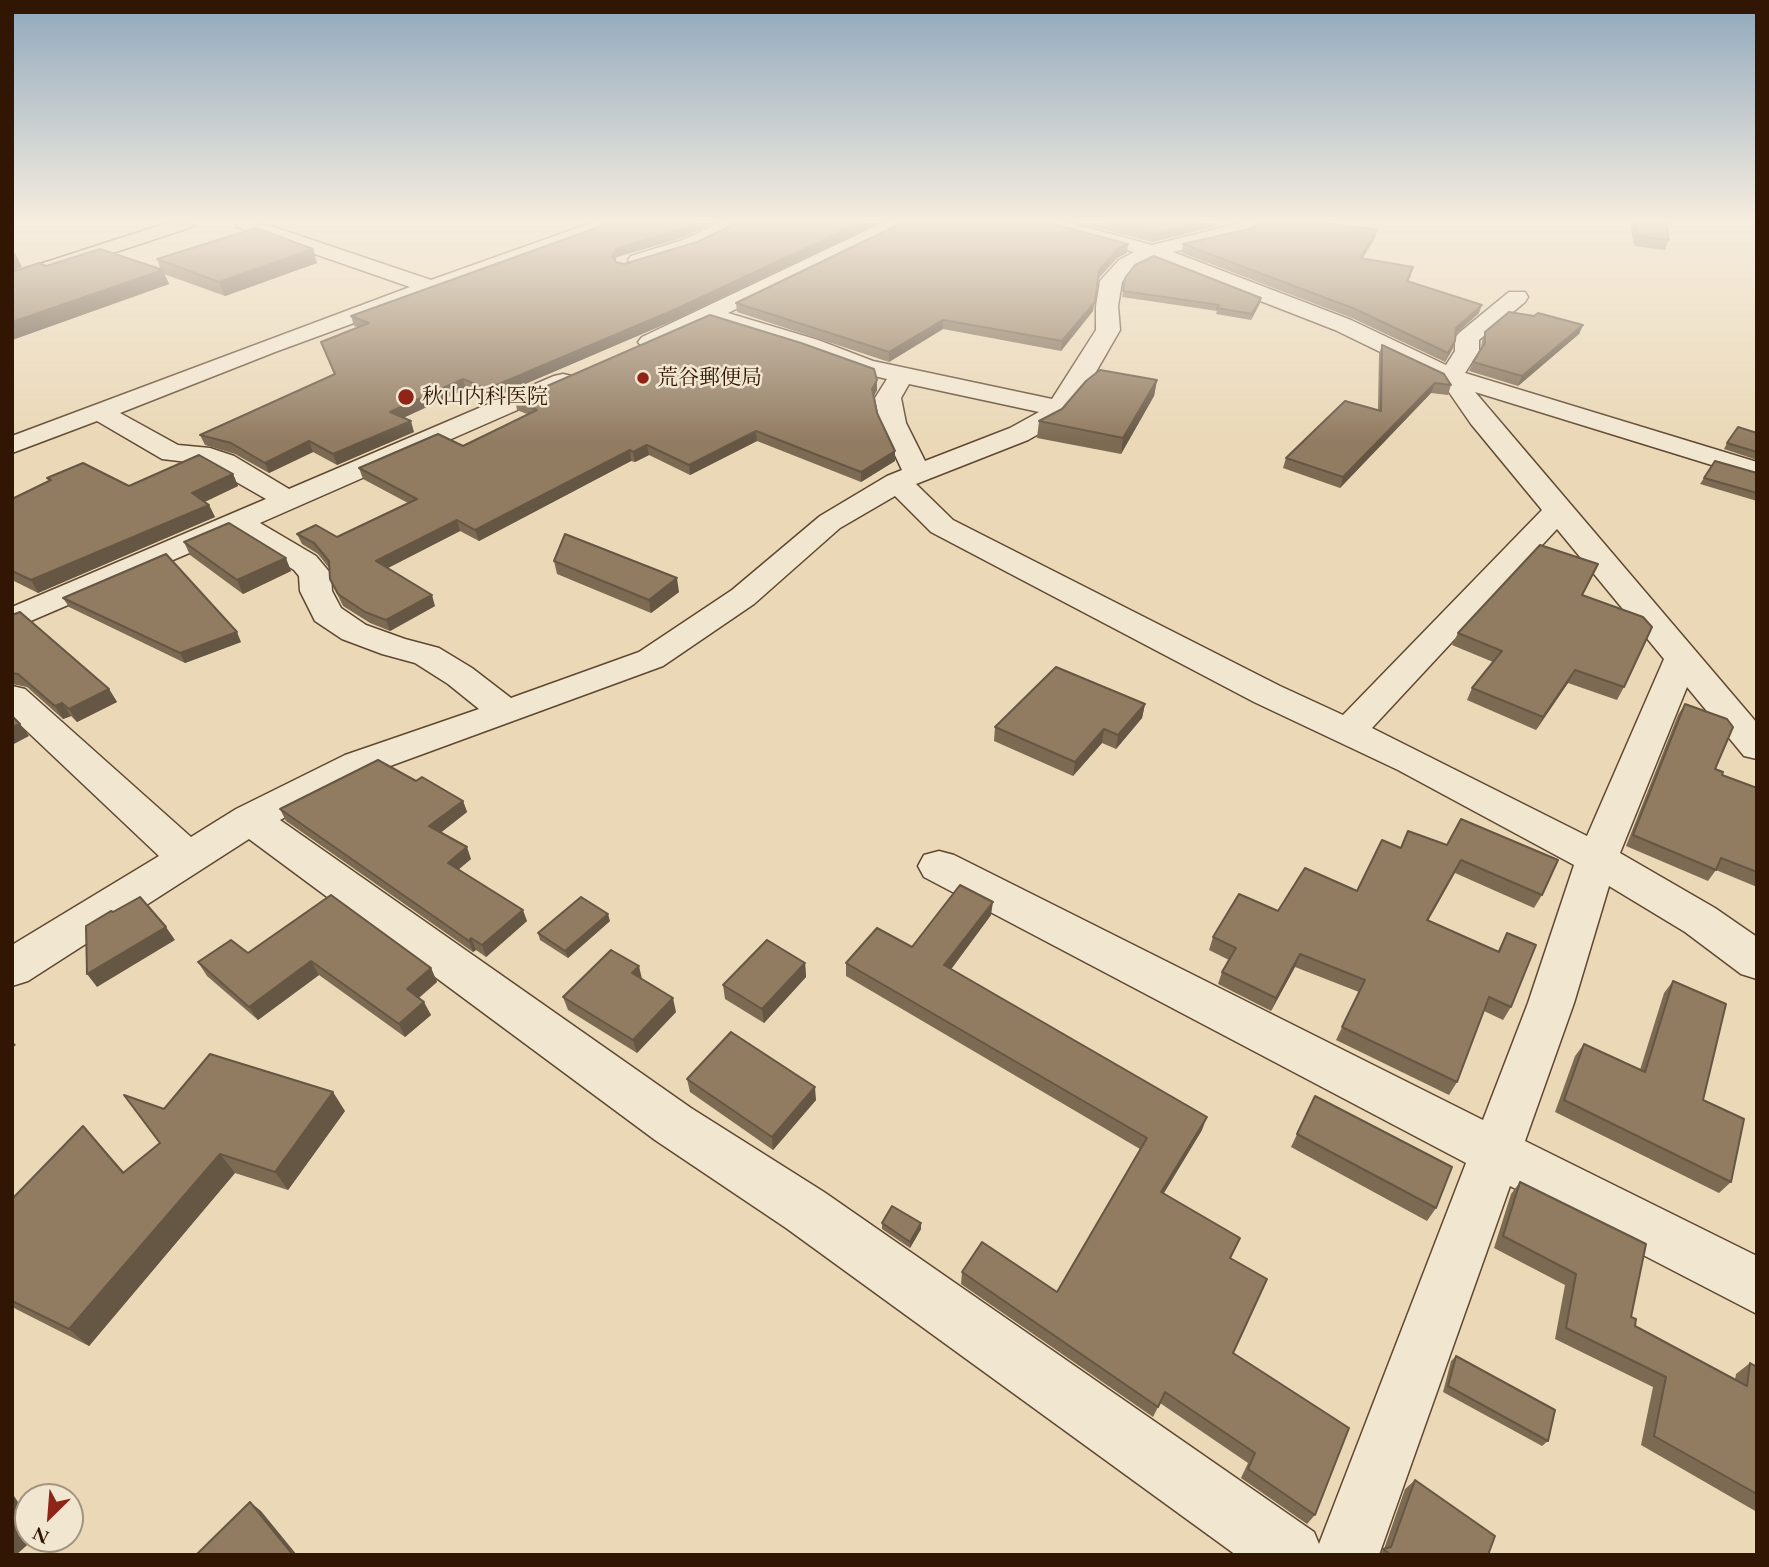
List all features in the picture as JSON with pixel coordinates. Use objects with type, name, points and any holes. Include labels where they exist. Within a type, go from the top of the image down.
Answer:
[{"type":"street","points":[[19,436],[98,411],[406,296]]},
{"type":"street","points":[[624,354],[749,296]]},
{"type":"street","points":[[12,968],[250,819],[358,764],[651,659],[743,597],[830,522],[908,478],[1019,434],[1049,416],[1069,396],[1108,330],[1109,296]]},
{"type":"street","points":[[1268,296],[1343,325],[1451,377],[1757,471]]},
{"type":"street","points":[[1451,377],[1467,351],[1467,338],[1517,298]]},
{"type":"street","points":[[711,315],[810,345],[866,367],[1056,408]]},
{"type":"street","points":[[12,619],[587,370]]},
{"type":"street","points":[[901,376],[888,398],[908,478],[942,526],[1267,694],[1411,761],[1597,859],[1700,920],[1757,961]]},
{"type":"street","points":[[1451,377],[1479,418],[1757,747]]},
{"type":"street","points":[[98,411],[172,453],[210,456],[224,462],[288,500]]},
{"type":"street","points":[[1348,732],[1558,511]]},
{"type":"street","points":[[238,522],[304,563],[315,574],[316,591],[327,614],[354,632],[394,647],[428,655],[460,676],[506,713]]},
{"type":"street","points":[[1347,1555],[1551,1003],[1597,859],[1682,658]]},
{"type":"street","points":[[12,697],[189,859]]},
{"type":"street","points":[[250,819],[673,1124],[816,1218],[1291,1555]]},
{"type":"street","points":[[939,866],[1757,1286]]},
{"type":"building","points":[[12,296],[87,296],[12,322]]},
{"type":"building","points":[[406,296],[704,296],[487,389],[463,379],[390,412],[411,421],[333,454],[309,441],[265,463],[231,443],[200,435],[335,374],[321,342],[369,323],[351,316]]},
{"type":"building","points":[[750,296],[1096,296],[1095,302],[1062,341],[943,320],[889,352],[736,303]]},
{"type":"building","points":[[1158,296],[1261,298],[1252,314],[1217,308],[1219,305]]},
{"type":"building","points":[[1321,296],[1454,296],[1482,305],[1456,328],[1455,341],[1448,353],[1355,309]]},
{"type":"building","points":[[1509,312],[1534,316],[1538,313],[1583,325],[1522,376],[1473,362],[1485,343],[1485,332]]},
{"type":"building","points":[[710,315],[874,369],[877,380],[872,389],[877,413],[895,451],[861,472],[756,431],[689,465],[647,445],[633,452],[630,450],[475,530],[457,520],[376,561],[432,595],[386,620],[365,612],[338,594],[330,579],[329,561],[314,543],[297,534],[316,525],[337,537],[417,499],[359,468],[438,434],[463,446],[537,410],[515,400]]},
{"type":"building","points":[[1382,345],[1444,374],[1451,385],[1435,383],[1343,477],[1286,458],[1345,401],[1381,411]]},
{"type":"building","points":[[1100,370],[1157,380],[1123,438],[1039,421],[1062,409],[1086,381]]},
{"type":"building","points":[[1738,427],[1757,433],[1757,452],[1727,443]]},
{"type":"building","points":[[199,455],[233,474],[192,493],[209,505],[31,580],[12,571],[12,499],[51,480],[47,478],[83,463],[129,486]]},
{"type":"building","points":[[1715,461],[1757,473],[1757,493],[1704,478]]},
{"type":"building","points":[[229,523],[286,558],[237,580],[184,542]]},
{"type":"building","points":[[565,534],[677,578],[649,600],[554,561]]},
{"type":"building","points":[[1540,545],[1598,564],[1582,595],[1643,617],[1652,627],[1624,687],[1575,670],[1543,717],[1472,688],[1502,651],[1458,633]]},
{"type":"building","points":[[166,554],[237,632],[180,653],[63,598]]},
{"type":"building","points":[[20,612],[109,689],[69,709],[62,703],[55,706],[18,674],[12,673],[12,615]]},
{"type":"building","points":[[1056,667],[1145,704],[1118,735],[1104,729],[1075,762],[995,727]]},
{"type":"building","points":[[1685,704],[1727,719],[1733,727],[1715,769],[1723,772],[1722,775],[1757,788],[1757,872],[1721,858],[1716,870],[1633,835]]},
{"type":"building","points":[[12,716],[20,724],[12,727]]},
{"type":"building","points":[[378,760],[416,781],[422,777],[463,801],[429,826],[467,847],[448,863],[523,910],[482,945],[471,938],[469,941],[280,809]]},
{"type":"building","points":[[1461,819],[1558,860],[1542,895],[1461,860],[1427,920],[1499,952],[1507,933],[1536,945],[1511,1007],[1489,997],[1457,1082],[1342,1027],[1365,980],[1300,954],[1276,998],[1222,972],[1236,948],[1213,937],[1239,894],[1278,911],[1305,868],[1357,891],[1382,840],[1401,848],[1408,831],[1447,845]]},
{"type":"building","points":[[960,885],[993,902],[944,965],[1207,1117],[1161,1192],[1240,1238],[1230,1258],[1267,1279],[1233,1353],[1349,1428],[1315,1515],[1248,1469],[1255,1453],[1165,1392],[1158,1407],[962,1272],[982,1242],[1057,1292],[1147,1138],[846,963],[877,928],[912,947]]},
{"type":"building","points":[[331,895],[431,968],[407,989],[424,1002],[399,1024],[311,961],[249,1007],[198,962],[231,940],[248,953]]},
{"type":"building","points":[[140,897],[166,927],[87,974],[86,926]]},
{"type":"building","points":[[581,897],[608,914],[565,951],[538,933]]},
{"type":"building","points":[[767,940],[805,963],[762,1009],[723,985]]},
{"type":"building","points":[[611,950],[639,966],[632,973],[673,998],[633,1040],[563,997]]},
{"type":"building","points":[[1673,981],[1726,1004],[1703,1100],[1744,1119],[1731,1182],[1564,1100],[1584,1044],[1645,1072]]},
{"type":"building","points":[[731,1032],[815,1087],[772,1137],[687,1079]]},
{"type":"building","points":[[210,1054],[333,1092],[275,1172],[220,1154],[69,1329],[12,1301],[12,1199],[83,1126],[123,1173],[160,1143],[124,1095],[164,1109]]},
{"type":"building","points":[[1315,1096],[1452,1167],[1436,1208],[1297,1134]]},
{"type":"building","points":[[1520,1182],[1646,1244],[1631,1317],[1636,1319],[1635,1326],[1747,1386],[1750,1363],[1757,1367],[1757,1494],[1654,1436],[1666,1377],[1566,1328],[1576,1274],[1503,1236]]},
{"type":"building","points":[[892,1206],[921,1223],[910,1242],[882,1223]]},
{"type":"building","points":[[1456,1356],[1555,1410],[1548,1441],[1448,1386]]},
{"type":"building","points":[[1415,1480],[1495,1536],[1488,1555],[1391,1555],[1383,1549],[1391,1547]]},
{"type":"building","points":[[250,1502],[293,1555],[196,1555]]},
{"type":"place","name":"荒谷郵便局","points":[[643,378]]},
{"type":"place","name":"秋山内科医院","points":[[406,397]]}]
